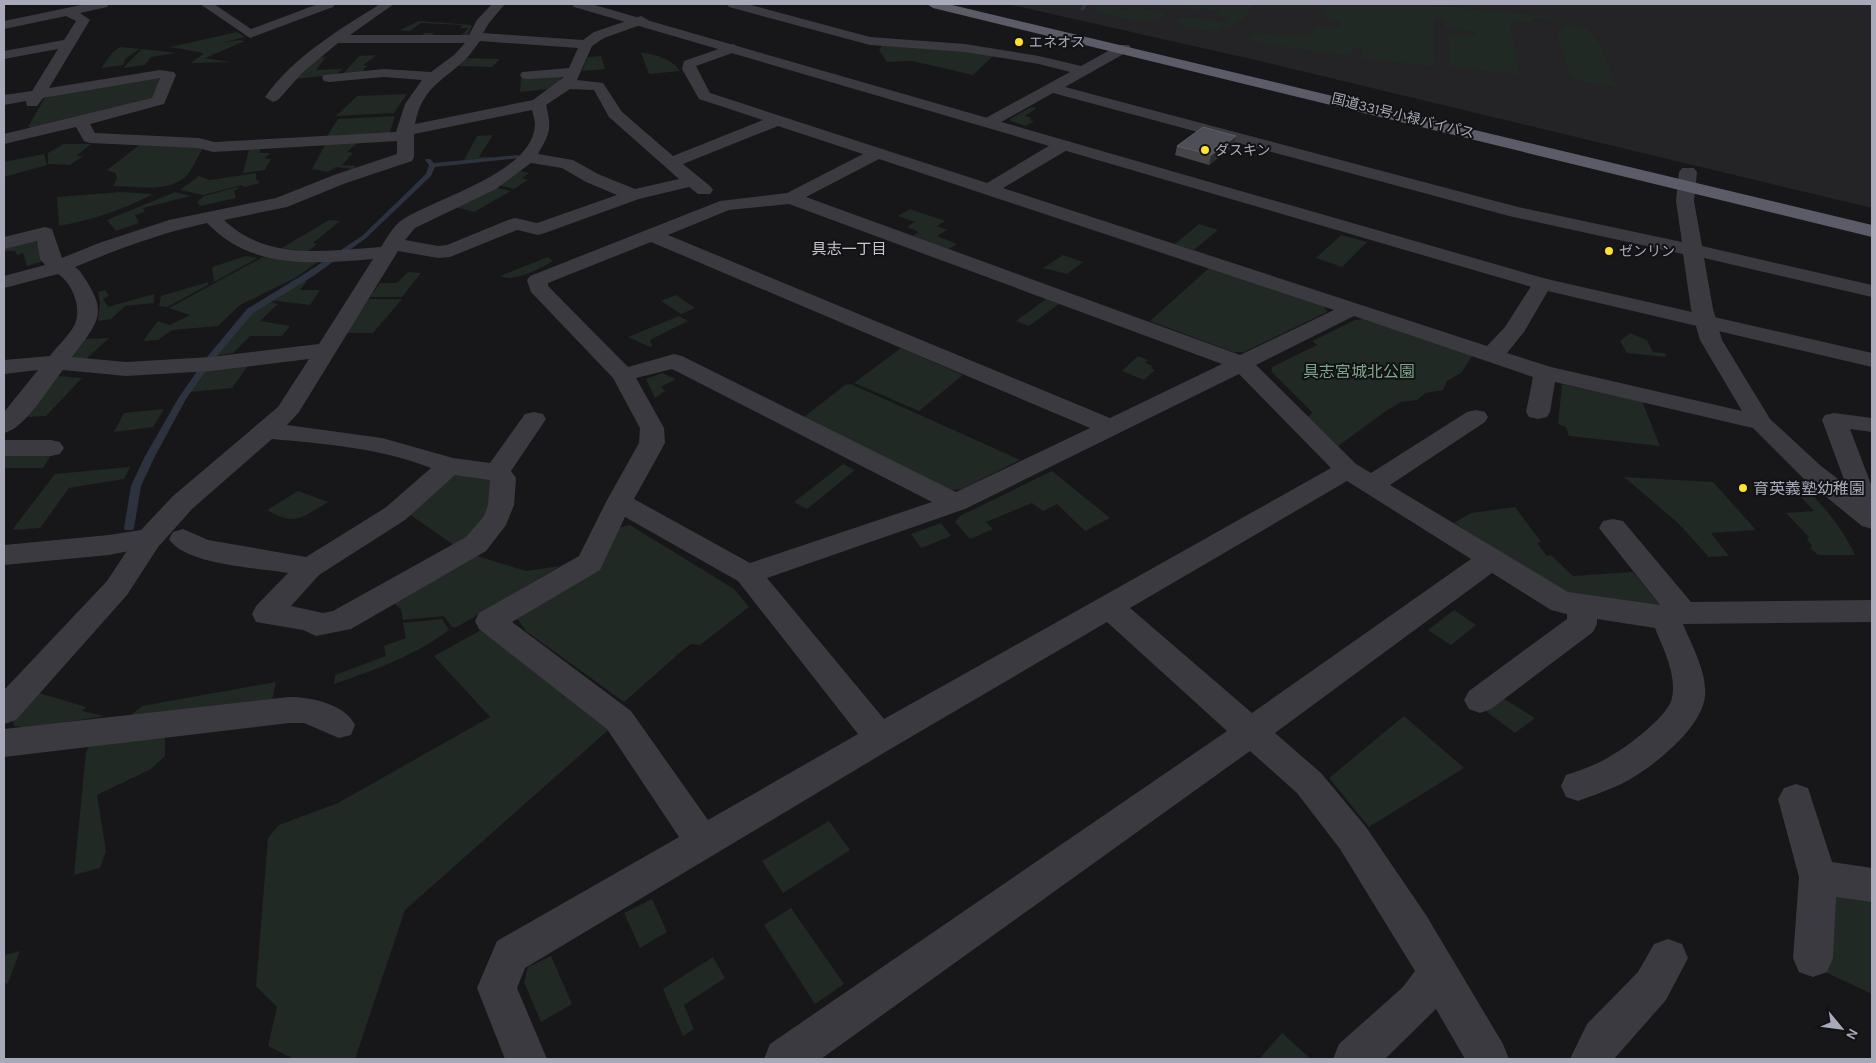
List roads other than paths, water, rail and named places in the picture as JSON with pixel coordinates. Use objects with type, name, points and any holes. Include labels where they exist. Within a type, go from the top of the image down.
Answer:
[{"type":"highway","name":"国道331号小禄バイパス","points":[[933,4],[1686,178],[1872,218]]},
{"type":"highway","name":"国道331号小禄バイパス","points":[[967,4],[1686,178],[1872,231]]},
{"type":"street","points":[[4,25],[103,4]]},
{"type":"street","points":[[206,4],[250,34],[329,4]]},
{"type":"street","points":[[269,91],[282,85],[290,75],[336,39],[388,4]]},
{"type":"street","points":[[4,282],[42,273],[59,265],[176,224],[281,204],[340,179],[406,157],[404,133],[408,113],[419,92],[434,77],[462,55],[475,38],[476,32],[487,15],[499,4]]},
{"type":"street","points":[[578,4],[640,20],[1542,284],[1872,360]]},
{"type":"street","points":[[733,4],[870,40],[965,48],[1039,60],[1083,71]]},
{"type":"street","points":[[4,139],[23,117],[84,20],[67,12]]},
{"type":"street","points":[[80,121],[90,138],[199,143],[213,147],[404,133],[538,104],[571,78],[586,44],[599,35],[640,20]]},
{"type":"street","points":[[336,39],[475,38],[586,44]]},
{"type":"street","points":[[4,55],[70,43]]},
{"type":"street","points":[[732,48],[689,64],[689,69],[704,96],[1355,308],[1521,366],[1761,423]]},
{"type":"street","points":[[988,122],[1124,48]]},
{"type":"street","points":[[304,52],[320,52]]},
{"type":"street","points":[[329,78],[384,73],[434,77]]},
{"type":"street","points":[[4,100],[169,74],[160,101],[156,103],[4,139]]},
{"type":"street","points":[[527,76],[571,78],[598,86],[606,96],[615,114],[691,181],[726,205]]},
{"type":"street","points":[[1052,88],[1516,212],[1805,274],[1872,291]]},
{"type":"street","points":[[10,698],[118,588],[150,538],[171,511],[287,412],[325,350],[408,224],[502,177],[528,157],[541,135],[543,124],[538,104]]},
{"type":"street","points":[[671,163],[778,120]]},
{"type":"street","points":[[989,189],[1063,145]]},
{"type":"street","points":[[702,841],[620,720],[490,621],[590,563],[619,502],[652,443],[652,428],[623,375],[538,288],[536,280],[726,205],[792,198],[878,153]]},
{"type":"street","points":[[528,157],[567,164],[592,178],[632,195]]},
{"type":"street","points":[[470,176],[502,177]]},
{"type":"street","points":[[1686,178],[1685,201],[1705,322],[1711,340],[1761,423],[1812,472],[1872,520]]},
{"type":"street","points":[[538,229],[632,195],[691,181]]},
{"type":"street","points":[[792,198],[1242,364],[1347,470],[1490,560],[1561,602],[1582,606],[1674,615],[1872,611]]},
{"type":"street","points":[[210,217],[233,240],[247,246],[289,255],[334,256],[391,248],[438,252],[450,251],[521,217],[538,229]]},
{"type":"street","points":[[538,229],[536,233],[554,245]]},
{"type":"street","points":[[4,242],[44,233],[50,259],[72,274],[87,299],[86,324],[55,362],[33,394],[4,426]]},
{"type":"street","points":[[652,235],[1112,428]]},
{"type":"street","points":[[1490,354],[1500,348],[1511,335],[1542,284]]},
{"type":"street","points":[[748,574],[956,503],[1355,308]]},
{"type":"street","points":[[4,367],[55,362],[126,369],[204,364],[325,350]]},
{"type":"street","points":[[623,375],[674,362],[956,503]]},
{"type":"street","points":[[1538,412],[1545,373]]},
{"type":"street","points":[[1370,485],[1476,417]]},
{"type":"street","points":[[497,472],[518,445],[534,419]]},
{"type":"street","points":[[1872,425],[1834,420],[1872,520]]},
{"type":"street","points":[[267,431],[363,441],[435,460],[449,466],[497,472],[503,478],[501,505],[496,519],[470,550],[340,621],[316,625],[312,620],[267,614],[309,568],[395,514],[449,466]]},
{"type":"street","points":[[4,448],[51,448]]},
{"type":"street","points":[[526,1059],[497,988],[511,955],[702,841],[1347,470]]},
{"type":"street","points":[[619,502],[748,574],[880,738]]},
{"type":"street","points":[[1578,786],[1622,766],[1645,751],[1684,714],[1689,696],[1685,666],[1674,615],[1613,528]]},
{"type":"street","points":[[4,556],[109,545],[150,538]]},
{"type":"street","points":[[183,539],[201,549],[297,564],[309,568]]},
{"type":"street","points":[[785,1059],[1250,733],[1490,560]]},
{"type":"street","points":[[1480,700],[1582,624],[1582,606]]},
{"type":"street","points":[[1109,607],[1309,783],[1353,838],[1439,974],[1488,1059]]},
{"type":"street","points":[[4,742],[289,710],[308,710],[339,725]]},
{"type":"street","points":[[1796,799],[1818,877],[1813,958]]},
{"type":"street","points":[[1818,877],[1872,886]]},
{"type":"street","points":[[1591,1059],[1602,1039],[1652,986],[1668,958]]},
{"type":"street","points":[[1354,1059],[1417,1001],[1439,974]]},
{"type":"waterway","points":[[1082,9],[1085,4]]},
{"type":"waterway","points":[[432,165],[518,157]]},
{"type":"waterway","points":[[428,160],[432,165]]},
{"type":"waterway","points":[[129,528],[136,486],[149,458],[182,399],[210,359],[250,311],[312,273],[364,237],[429,175],[432,165]]},
{"type":"place","name":"エネオス","points":[[1019,42]]},
{"type":"place","name":"ダスキン","points":[[1205,150]]},
{"type":"place","name":"ゼンリン","points":[[1609,251]]},
{"type":"place","name":"育英義塾幼稚園","points":[[1743,488]]},
{"type":"district","name":"具志一丁目","points":[[849,249]]},
{"type":"park label","name":"具志宮城北公園","points":[[1359,371]]}]
